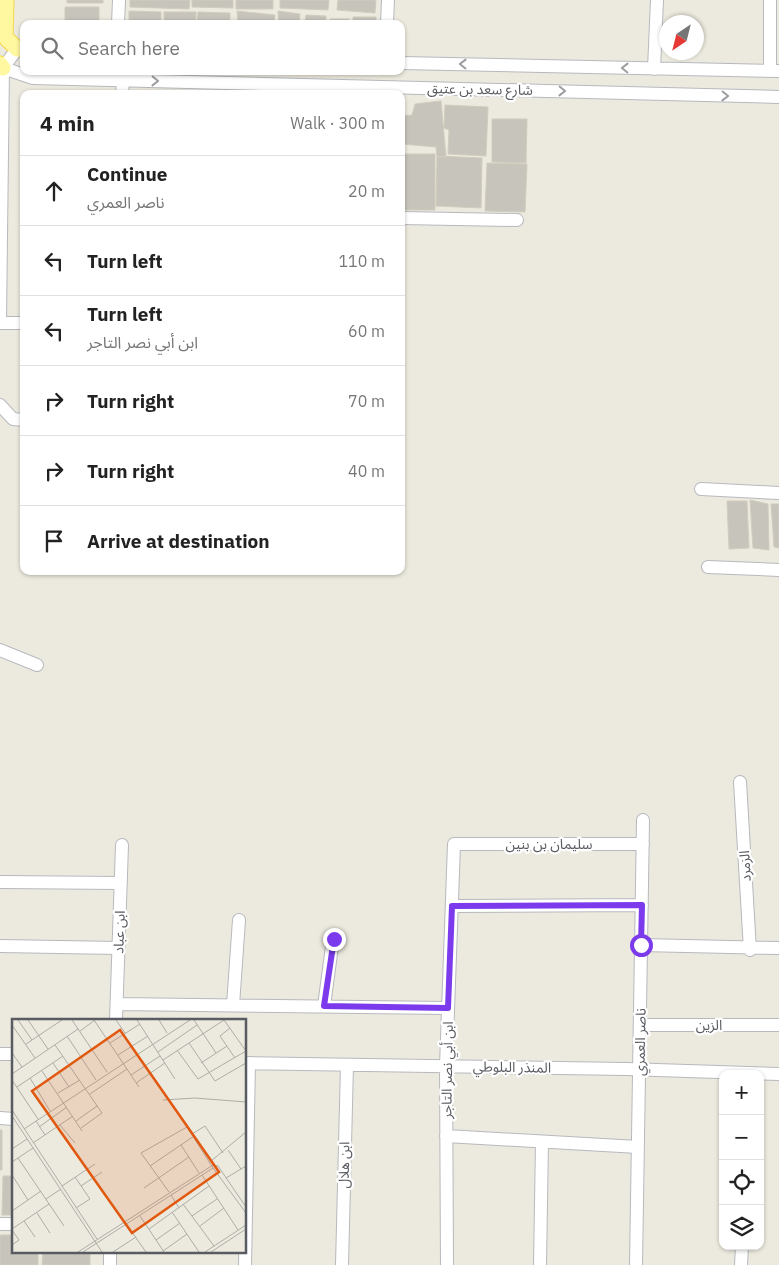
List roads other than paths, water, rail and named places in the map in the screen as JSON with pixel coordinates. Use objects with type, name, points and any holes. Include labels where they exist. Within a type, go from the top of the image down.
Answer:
[{"type":"main road","points":[[6,0],[5,37],[20,49]]},
{"type":"street","points":[[118,20],[119,0]]},
{"type":"street","points":[[387,20],[388,0]]},
{"type":"street","points":[[654,68],[657,0]]},
{"type":"street","points":[[770,0],[775,71]]},
{"type":"street","points":[[20,51],[1,66],[0,322],[20,323]]},
{"type":"street","name":"شارع سعد بن عتيق","points":[[405,63],[775,71]]},
{"type":"street","name":"شارع سعد بن عتيق","points":[[1,66],[20,73]]},
{"type":"street","name":"شارع سعد بن عتيق","points":[[25,75],[33,78],[384,90]]},
{"type":"street","points":[[122,90],[123,80]]},
{"type":"street","name":"شارع سعد بن عتيق","points":[[405,90],[779,97]]},
{"type":"street","points":[[405,218],[517,220]]},
{"type":"street","points":[[0,405],[13,419],[20,420]]},
{"type":"street","points":[[701,488],[779,493]]},
{"type":"street","points":[[708,567],[779,570]]},
{"type":"street","points":[[0,650],[37,665]]},
{"type":"street","name":"الزمرد","points":[[740,782],[750,949]]},
{"type":"street","name":"ناصر العمري","points":[[636,1265],[643,820]]},
{"type":"street","name":"سليمان بن بنين","points":[[454,844],[643,844]]},
{"type":"street","name":"ابن أبي نصر التاجر","points":[[447,1265],[446,1066],[454,844]]},
{"type":"street","name":"ابن عباد","points":[[116,1019],[122,845]]},
{"type":"street","points":[[0,882],[120,882]]},
{"type":"street","points":[[452,906],[642,905]]},
{"type":"street","points":[[233,1005],[239,920]]},
{"type":"street","points":[[324,1006],[334,939]]},
{"type":"street","points":[[641,945],[750,949],[779,948]]},
{"type":"street","points":[[0,946],[118,948]]},
{"type":"street","points":[[116,1004],[448,1008]]},
{"type":"street","name":"الزين","points":[[640,1025],[779,1025]]},
{"type":"street","points":[[246,1164],[247,1063]]},
{"type":"street","name":"المنذر البلوطي","points":[[247,1063],[719,1072]]},
{"type":"street","name":"ابن هلال","points":[[342,1265],[347,1065]]},
{"type":"street","name":"المنذر البلوطي","points":[[764,1073],[779,1074]]},
{"type":"street","points":[[446,1136],[638,1147]]},
{"type":"street","points":[[540,1265],[542,1142]]},
{"type":"street","points":[[741,1265],[742,1250]]},
{"type":"street","points":[[110,1252],[110,1265]]},
{"type":"street","points":[[245,1252],[245,1265]]}]
